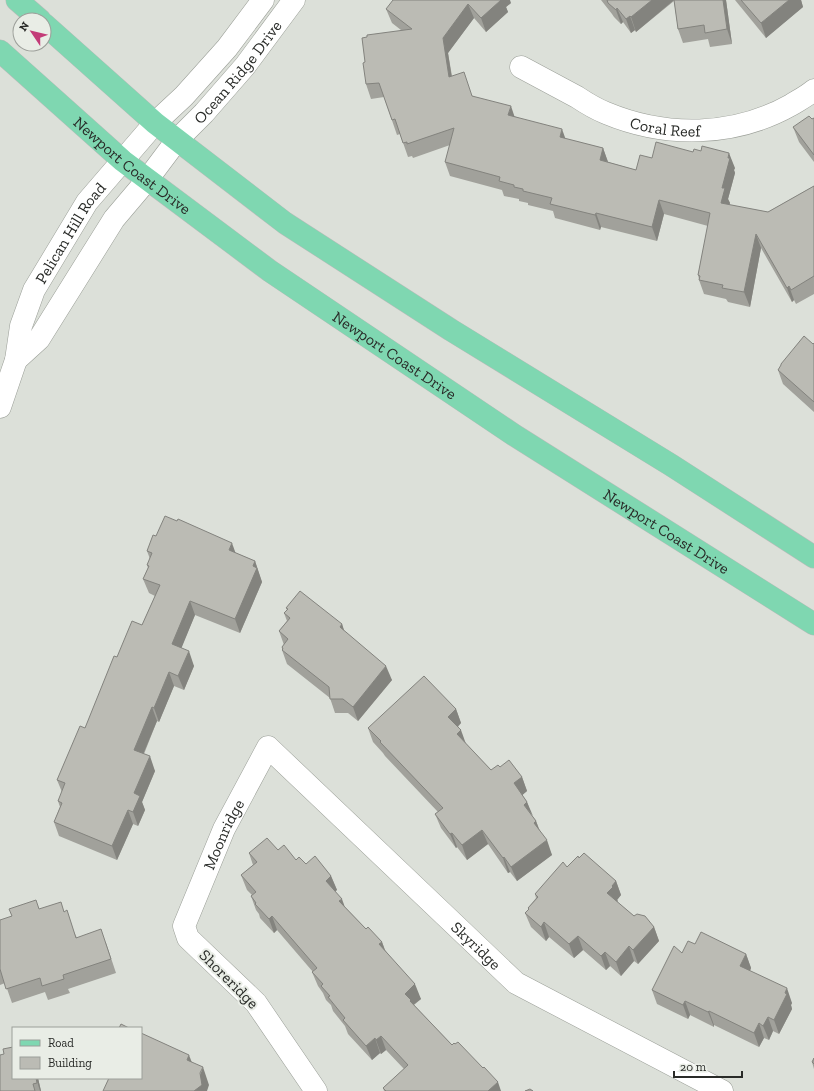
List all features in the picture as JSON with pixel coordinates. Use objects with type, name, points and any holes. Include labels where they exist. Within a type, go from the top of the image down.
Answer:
[{"type":"main road","points":[[17,0],[31,12]]},
{"type":"main road","points":[[52,31],[155,123],[285,223],[451,330],[671,464],[814,557]]},
{"type":"main road","name":"Newport Coast Drive","points":[[0,51],[147,180],[270,271],[514,435],[814,624]]},
{"type":"street","name":"Ocean Ridge Drive","points":[[155,123],[184,96],[227,48],[262,0]]},
{"type":"street","name":"Ocean Ridge Drive","points":[[177,140],[204,113],[245,66],[294,0]]},
{"type":"street","name":"Coral Reef","points":[[521,67],[605,113],[639,125],[672,130],[706,131],[744,125],[778,112],[814,90]]},
{"type":"street","name":"Pelican Hill Road","points":[[0,407],[8,355],[21,326],[34,290],[87,202],[155,123]]},
{"type":"street","name":"Pelican Hill Road","points":[[8,355],[38,339],[114,219],[147,180],[177,140]]},
{"type":"street","name":"Moonridge","points":[[184,926],[224,829],[268,747]]},
{"type":"street","name":"Skyridge","points":[[268,747],[516,983],[722,1091]]},
{"type":"street","name":"Shoreridge","points":[[184,926],[188,938],[256,1003],[316,1091]]},
{"type":"building","points":[[393,0],[501,0],[481,18],[468,4],[443,38],[449,77],[464,72],[472,96],[511,106],[508,115],[562,129],[560,137],[603,148],[600,160],[636,170],[640,155],[652,158],[656,142],[693,152],[694,149],[701,151],[702,146],[729,153],[728,158],[730,158],[722,188],[725,188],[721,203],[768,212],[814,186],[814,276],[791,290],[789,286],[787,288],[756,234],[744,292],[722,288],[723,285],[699,280],[700,276],[698,275],[710,213],[659,200],[652,227],[596,213],[595,215],[550,204],[552,198],[523,191],[523,189],[514,187],[514,185],[499,181],[500,177],[445,162],[454,128],[407,144],[407,142],[403,143],[395,119],[392,120],[379,83],[366,84],[363,63],[365,62],[362,38],[367,37],[367,35],[412,29],[386,9]]},
{"type":"building","points":[[607,0],[652,0],[631,17],[630,16],[626,19],[617,8],[616,10],[608,3]]},
{"type":"building","points":[[674,0],[723,0],[727,29],[705,33],[704,25],[678,29]]},
{"type":"building","points":[[741,0],[789,0],[761,23]]},
{"type":"building","points":[[809,116],[812,119],[814,118],[814,155],[793,127]]},
{"type":"building","points":[[804,336],[813,344],[814,343],[814,402],[778,370],[781,364]]},
{"type":"building","points":[[165,516],[177,521],[178,519],[232,543],[229,550],[255,561],[253,566],[257,568],[235,619],[190,601],[172,644],[189,651],[178,676],[169,672],[134,750],[150,756],[134,793],[140,796],[133,812],[128,810],[112,846],[54,822],[62,803],[58,801],[65,783],[57,780],[80,726],[85,728],[114,656],[117,657],[132,621],[142,625],[160,585],[143,579],[149,566],[147,565],[152,553],[147,551],[153,535],[156,536]]},
{"type":"building","points":[[300,591],[342,624],[340,627],[386,666],[353,707],[343,699],[330,699],[329,687],[282,650],[282,647],[288,639],[279,631],[290,618],[284,613],[288,609],[286,608]]},
{"type":"building","points":[[424,676],[456,709],[448,717],[461,730],[457,734],[491,770],[498,765],[500,767],[509,760],[522,777],[514,783],[527,802],[524,805],[536,821],[534,823],[547,840],[511,867],[482,830],[462,845],[452,833],[450,834],[435,814],[443,808],[368,728]]},
{"type":"building","points":[[267,838],[278,850],[284,845],[296,860],[299,857],[306,864],[315,856],[331,876],[326,881],[342,899],[339,901],[366,929],[368,927],[382,942],[379,944],[415,984],[405,994],[411,1000],[410,1001],[452,1045],[458,1042],[498,1082],[488,1091],[386,1091],[383,1088],[408,1065],[381,1036],[376,1040],[375,1038],[366,1046],[343,1020],[345,1018],[328,997],[330,996],[321,986],[323,984],[312,972],[317,968],[272,916],[269,919],[255,904],[256,903],[251,896],[256,892],[241,875],[257,862],[249,853]]},
{"type":"building","points":[[584,853],[616,881],[607,893],[634,916],[637,914],[645,916],[654,927],[633,950],[629,946],[616,962],[605,952],[601,956],[578,936],[569,944],[544,922],[541,927],[525,913],[538,897],[535,894],[563,862],[567,867],[578,856],[579,858]]},
{"type":"building","points":[[36,900],[39,909],[61,902],[64,912],[67,910],[76,938],[101,929],[111,959],[63,975],[64,979],[42,986],[40,978],[6,989],[0,969],[0,920],[12,916],[9,909]]},
{"type":"building","points":[[701,932],[746,954],[740,966],[787,988],[785,993],[787,994],[774,1020],[768,1017],[763,1026],[759,1023],[754,1033],[709,1011],[708,1012],[685,1001],[683,1005],[652,990],[674,946],[682,953],[688,941],[695,944]]},
{"type":"building","points":[[121,1024],[127,1027],[120,1027]]},
{"type":"building","points":[[142,1033],[189,1055],[187,1060],[203,1067],[200,1073],[202,1085],[194,1091],[103,1091],[109,1079],[142,1079]]},
{"type":"building","points":[[12,1047],[12,1079],[36,1079],[37,1083],[33,1084],[35,1091],[0,1091],[0,1055],[4,1054],[3,1049]]}]
